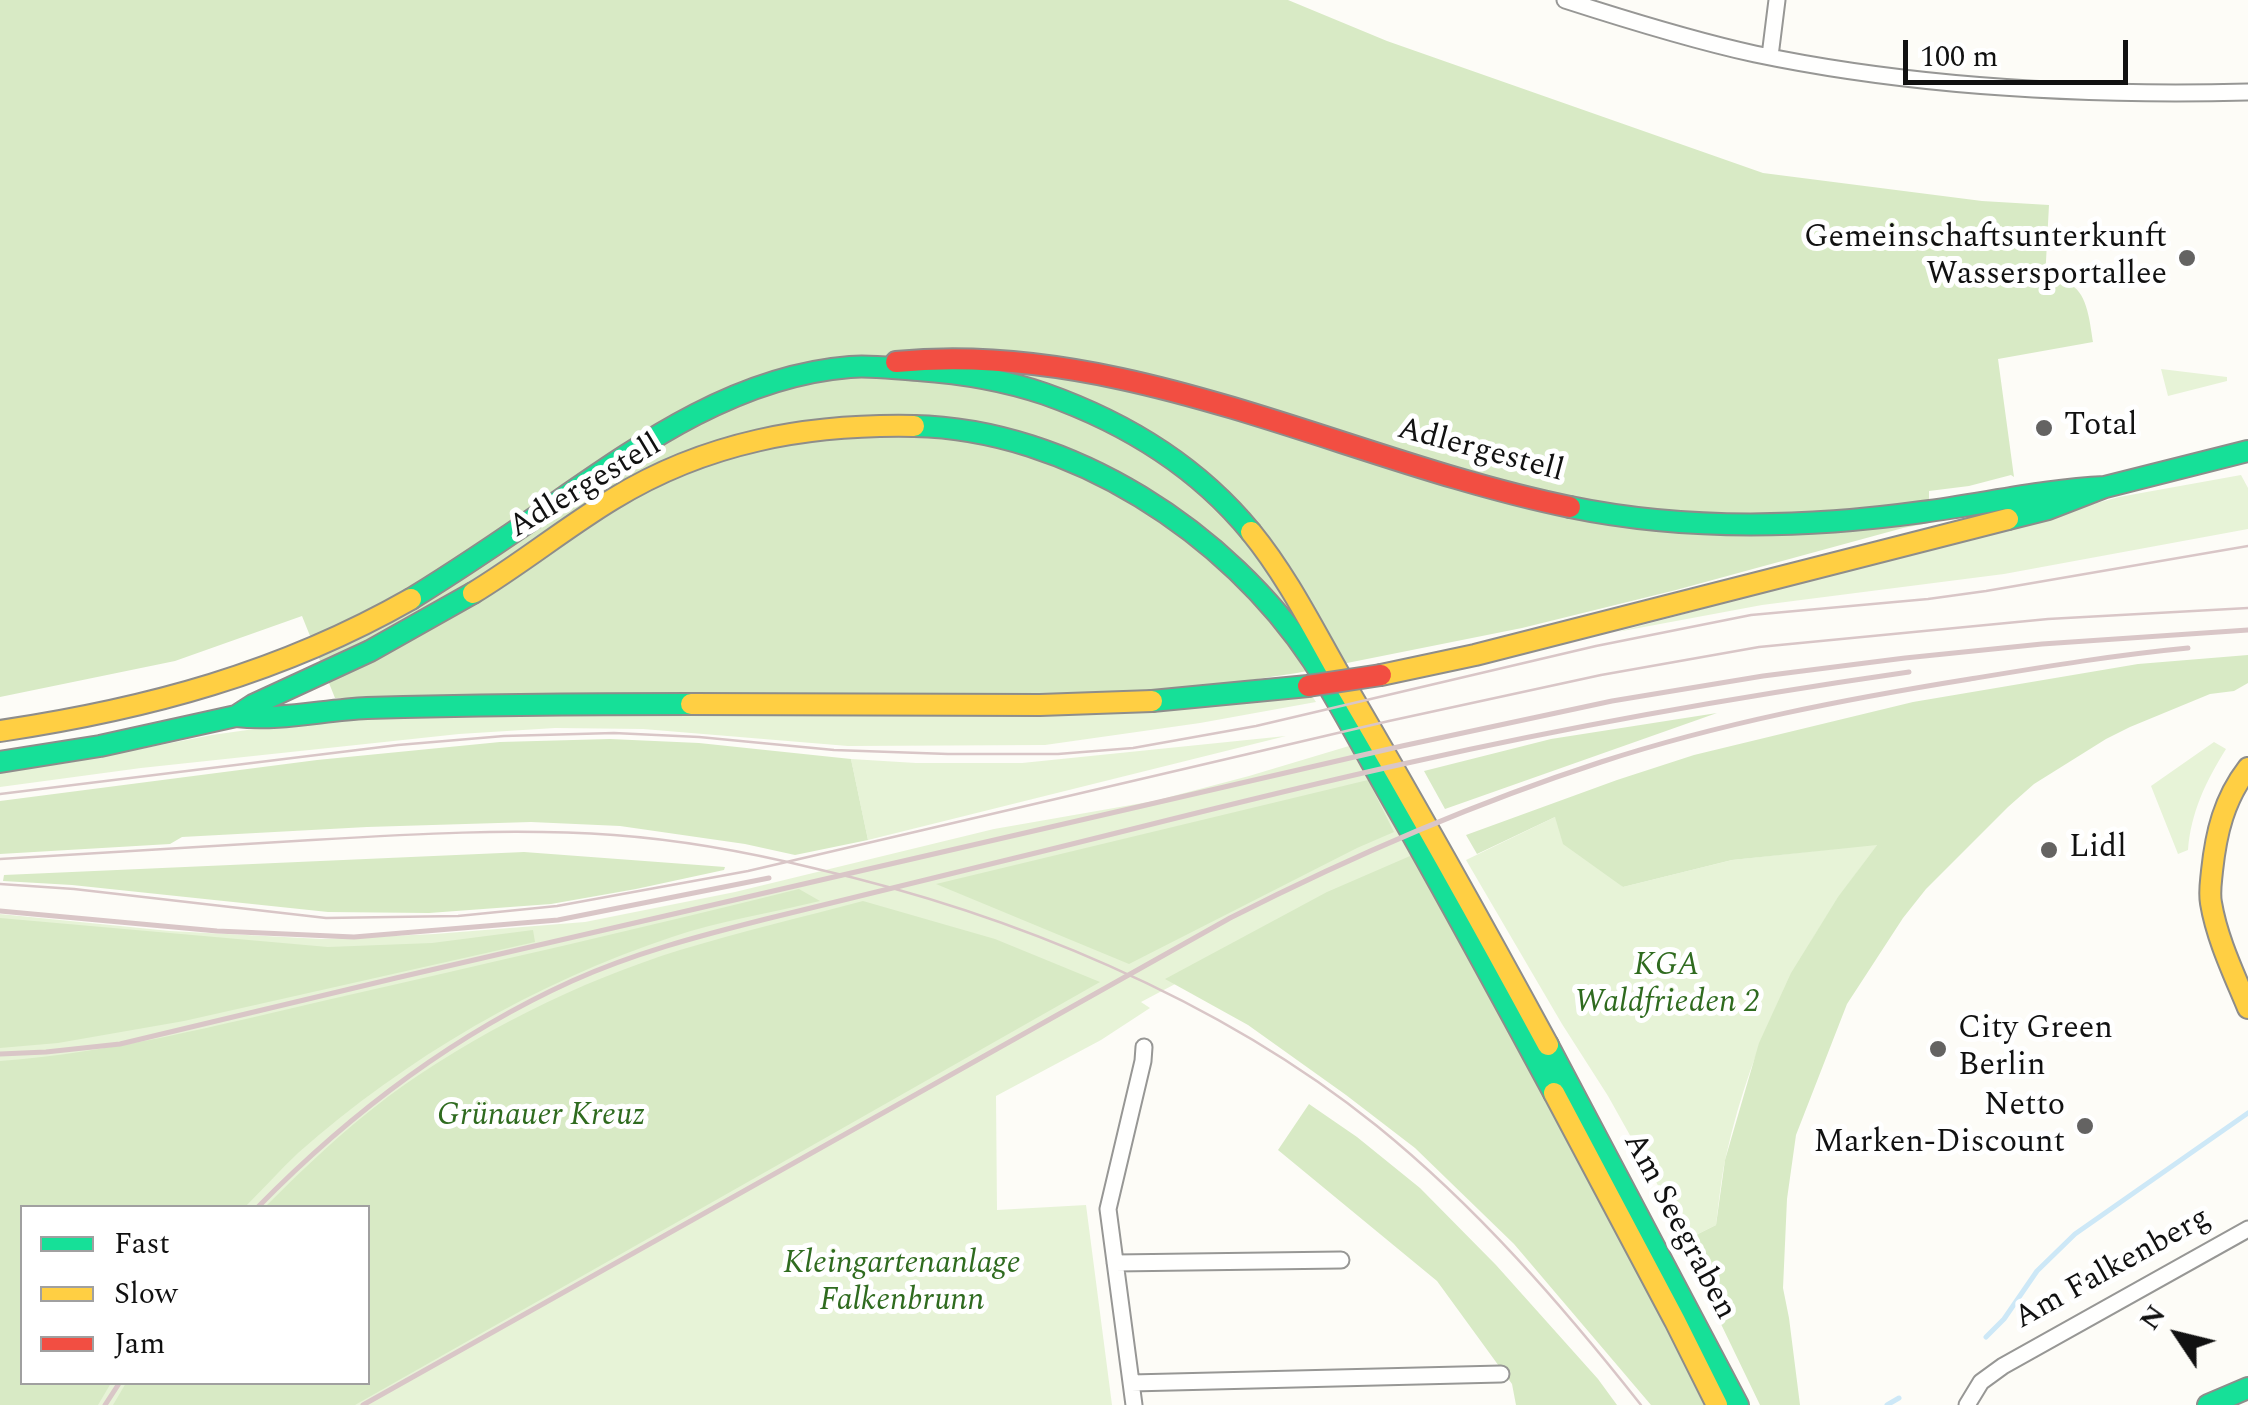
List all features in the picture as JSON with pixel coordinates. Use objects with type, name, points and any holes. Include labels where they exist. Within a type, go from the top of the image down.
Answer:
[{"type":"main road","name":"Adlergestell","points":[[0,731],[76,720],[164,700],[242,677],[332,639],[407,601],[625,455],[700,410],[777,383],[850,367],[933,358],[994,360],[1114,378],[1208,401],[1507,493],[1640,518],[1780,524],[1838,521],[2046,491],[2105,487]]},
{"type":"main road","name":"Adlergestell","points":[[850,367],[957,372],[1016,384],[1069,401],[1126,428],[1181,465],[1228,506],[1262,546],[1303,609],[1454,872],[1558,1082]]},
{"type":"main road","name":"Adlergestell","points":[[236,716],[394,641],[638,484],[700,456],[776,435],[865,424],[928,426],[1030,446],[1104,476],[1172,516],[1206,540],[1253,584],[1289,626],[1558,1082]]},
{"type":"main road","name":"Adlergestell","points":[[0,762],[100,746],[236,716],[262,719],[340,709],[481,704],[1079,704],[1308,686],[1475,655],[2048,509],[2105,487],[2248,451]]},
{"type":"main road","points":[[2248,768],[2228,796],[2220,819],[2210,897],[2248,1008]]},
{"type":"main road","name":"Am Seegraben","points":[[1558,1082],[1717,1405]]},
{"type":"main road","name":"Am Seegraben","points":[[1558,1082],[1738,1405]]},
{"type":"main road","points":[[2208,1405],[2247,1391]]},
{"type":"street","points":[[1564,0],[1654,28],[1770,56],[1902,78],[2118,94],[2248,92]]},
{"type":"street","points":[[1770,56],[1777,0]]},
{"type":"street","points":[[1134,1405],[1108,1208],[1144,1048]]},
{"type":"street","name":"Am Falkenberg","points":[[1966,1405],[1981,1382],[2002,1366],[2248,1229]]},
{"type":"street","points":[[1116,1263],[1341,1260]]},
{"type":"street","points":[[1131,1383],[1501,1374]]},
{"type":"green space","points":[[0,0],[1288,0],[1387,41],[1763,173],[1982,201],[2049,205],[2045,280],[2077,289],[2087,310],[2093,342],[1998,359],[2014,477],[1929,491],[1929,523],[1522,628],[1297,673],[1191,689],[1035,696],[335,698],[302,616],[175,661],[0,697]]},
{"type":"green space","points":[[2161,369],[2227,377],[2227,381],[2168,396]]},
{"type":"green space","points":[[2241,475],[2248,488],[2248,529],[2004,574],[1762,605],[1617,632],[2119,497]]},
{"type":"green space","points":[[2248,655],[2248,683],[2130,727],[2034,784],[1926,889],[1847,1004],[1796,1135],[1787,1199],[1783,1288],[1800,1405],[1760,1405],[1720,1322],[1688,1239],[1716,1225],[1725,1160],[1759,1043],[1791,973],[1838,897],[1877,845],[1732,860],[1623,887],[1563,844],[1555,817],[1477,854],[1466,835],[1694,755],[1913,702],[2138,664]]},
{"type":"green space","points":[[1312,696],[1316,702],[1045,745],[848,746],[643,729],[555,728],[459,734],[0,787],[0,772],[325,719],[447,713],[1032,715]]},
{"type":"green space","points":[[1717,713],[1445,809],[1424,771],[1551,739]]},
{"type":"green space","points":[[1286,736],[868,840],[851,759],[1022,763]]},
{"type":"green space","points":[[610,739],[699,743],[851,759],[868,840],[795,855],[620,826],[531,822],[182,837],[170,844],[0,854],[0,801],[317,760],[500,742]]},
{"type":"green space","points":[[2214,742],[2226,749],[2201,797],[2188,850],[2178,854],[2151,786]]},
{"type":"green space","name":"Grünauer Kreuz","points":[[1349,746],[1417,867],[1232,954],[1141,1002],[1150,1008],[1101,1040],[996,1096],[997,1210],[1086,1205],[1112,1405],[0,1405],[0,914],[170,931],[322,939],[585,922],[735,892],[994,829],[1154,801]]},
{"type":"green space","points":[[1368,780],[1394,832],[1129,964],[936,884]]},
{"type":"green space","name":"KGA Waldfrieden 2","points":[[1555,817],[1623,887],[1732,860],[1878,844],[1826,917],[1784,991],[1737,1111],[1724,1164],[1716,1225],[1688,1239],[1608,1096],[1466,860]]},
{"type":"green space","points":[[524,852],[725,867],[636,889],[551,904],[429,913],[328,912],[3,881],[4,875]]},
{"type":"green space","points":[[1417,853],[1706,1405],[1651,1405],[1514,1244],[1415,1148],[1248,1025],[1165,979],[1327,892]]},
{"type":"green space","points":[[799,889],[820,901],[672,937],[522,1000],[383,1085],[298,1153],[247,1205],[20,1205],[20,1385],[110,1385],[98,1405],[0,1405],[0,1061],[124,1045]]},
{"type":"green space","points":[[863,901],[995,939],[1100,982],[355,1405],[113,1405],[125,1385],[370,1385],[370,1205],[267,1205],[341,1135],[389,1096],[456,1051],[528,1011],[604,977],[748,931]]},
{"type":"green space","points":[[0,918],[328,947],[432,943],[533,930],[535,942],[184,1021],[58,1043],[0,1048]]},
{"type":"green space","points":[[1309,1104],[1420,1188],[1496,1265],[1617,1405],[1516,1405],[1512,1384],[1437,1281],[1278,1150]]},
{"type":"waterway","points":[[1986,1337],[2004,1319],[2037,1271],[2075,1234],[2248,1113]]},
{"type":"waterway","points":[[1887,1405],[1899,1398]]},
{"type":"tram line","points":[[0,794],[398,745],[504,736],[614,733],[834,750],[948,754],[1058,754],[1133,748],[1256,726],[1596,646],[1751,615],[1986,591],[2248,546]]},
{"type":"tram line","points":[[0,884],[326,918],[458,916],[557,906],[748,871],[1389,721],[1601,675],[1759,647],[2048,619],[2248,608]]},
{"type":"tram line","points":[[0,859],[425,834],[576,833],[665,840],[739,852],[962,909],[1109,966],[1181,1000],[1315,1080],[1414,1157],[1484,1224],[1549,1294],[1641,1405]]},
{"type":"railway","points":[[0,1054],[120,1044],[1402,746],[1612,701],[1905,658],[2248,630]]},
{"type":"railway","points":[[363,1405],[1230,918],[1412,833],[1601,762],[1738,724],[1923,687],[2188,648]]},
{"type":"railway","points":[[260,1205],[365,1110],[444,1052],[528,1002],[643,954],[797,911],[1412,762],[1660,712],[1909,672]]},
{"type":"railway","points":[[0,911],[217,931],[354,937],[558,920],[769,878]]},
{"type":"railway","points":[[105,1405],[118,1385]]},
{"type":"traffic: fast","points":[[411,599],[619,460],[691,417],[768,384],[850,367],[982,378],[1074,405],[1131,433],[1183,467],[1251,532]]},
{"type":"traffic: fast","points":[[914,426],[972,432],[1030,446],[1087,468],[1191,531],[1237,571],[1278,614],[1313,661],[1554,1093]]},
{"type":"traffic: fast","points":[[2008,519],[2048,509],[2105,487],[2248,451]]},
{"type":"traffic: fast","points":[[1570,507],[1658,520],[1790,524],[1878,517],[2105,487]]},
{"type":"traffic: fast","points":[[0,762],[100,746],[236,716],[370,651],[473,593]]},
{"type":"traffic: fast","points":[[1152,701],[1308,686]]},
{"type":"traffic: fast","points":[[236,716],[367,708],[691,704]]},
{"type":"traffic: fast","points":[[1548,1045],[1738,1405]]},
{"type":"traffic: fast","points":[[2208,1405],[2248,1388]]},
{"type":"traffic: slow","points":[[473,593],[613,499],[684,463],[758,440],[796,433],[914,426]]},
{"type":"traffic: slow","points":[[1381,675],[1475,655],[2008,519]]},
{"type":"traffic: slow","points":[[1251,532],[1304,611],[1548,1045]]},
{"type":"traffic: slow","points":[[0,731],[108,711],[212,684],[313,648],[411,599]]},
{"type":"traffic: slow","points":[[691,704],[1040,705],[1152,701]]},
{"type":"traffic: slow","points":[[2248,768],[2222,817],[2210,895],[2222,943],[2248,1008]]},
{"type":"traffic: slow","points":[[1554,1093],[1717,1405]]},
{"type":"traffic: jam","points":[[896,362],[982,360],[1067,369],[1152,386],[1487,487],[1570,507]]},
{"type":"traffic: jam","points":[[1308,686],[1381,675]]},
{"type":"place","name":"Gemeinschaftsunterkunft Wassersportallee","points":[[2187,258]]},
{"type":"place","name":"Total","points":[[2044,428]]},
{"type":"place","name":"Lidl","points":[[2049,850]]},
{"type":"place","name":"City Green Berlin","points":[[1938,1049]]},
{"type":"place","name":"Netto Marken-Discount","points":[[2085,1126]]},
{"type":"park label","name":"Kleingartenanlage Falkenbrunn","points":[[902,1284]]}]
